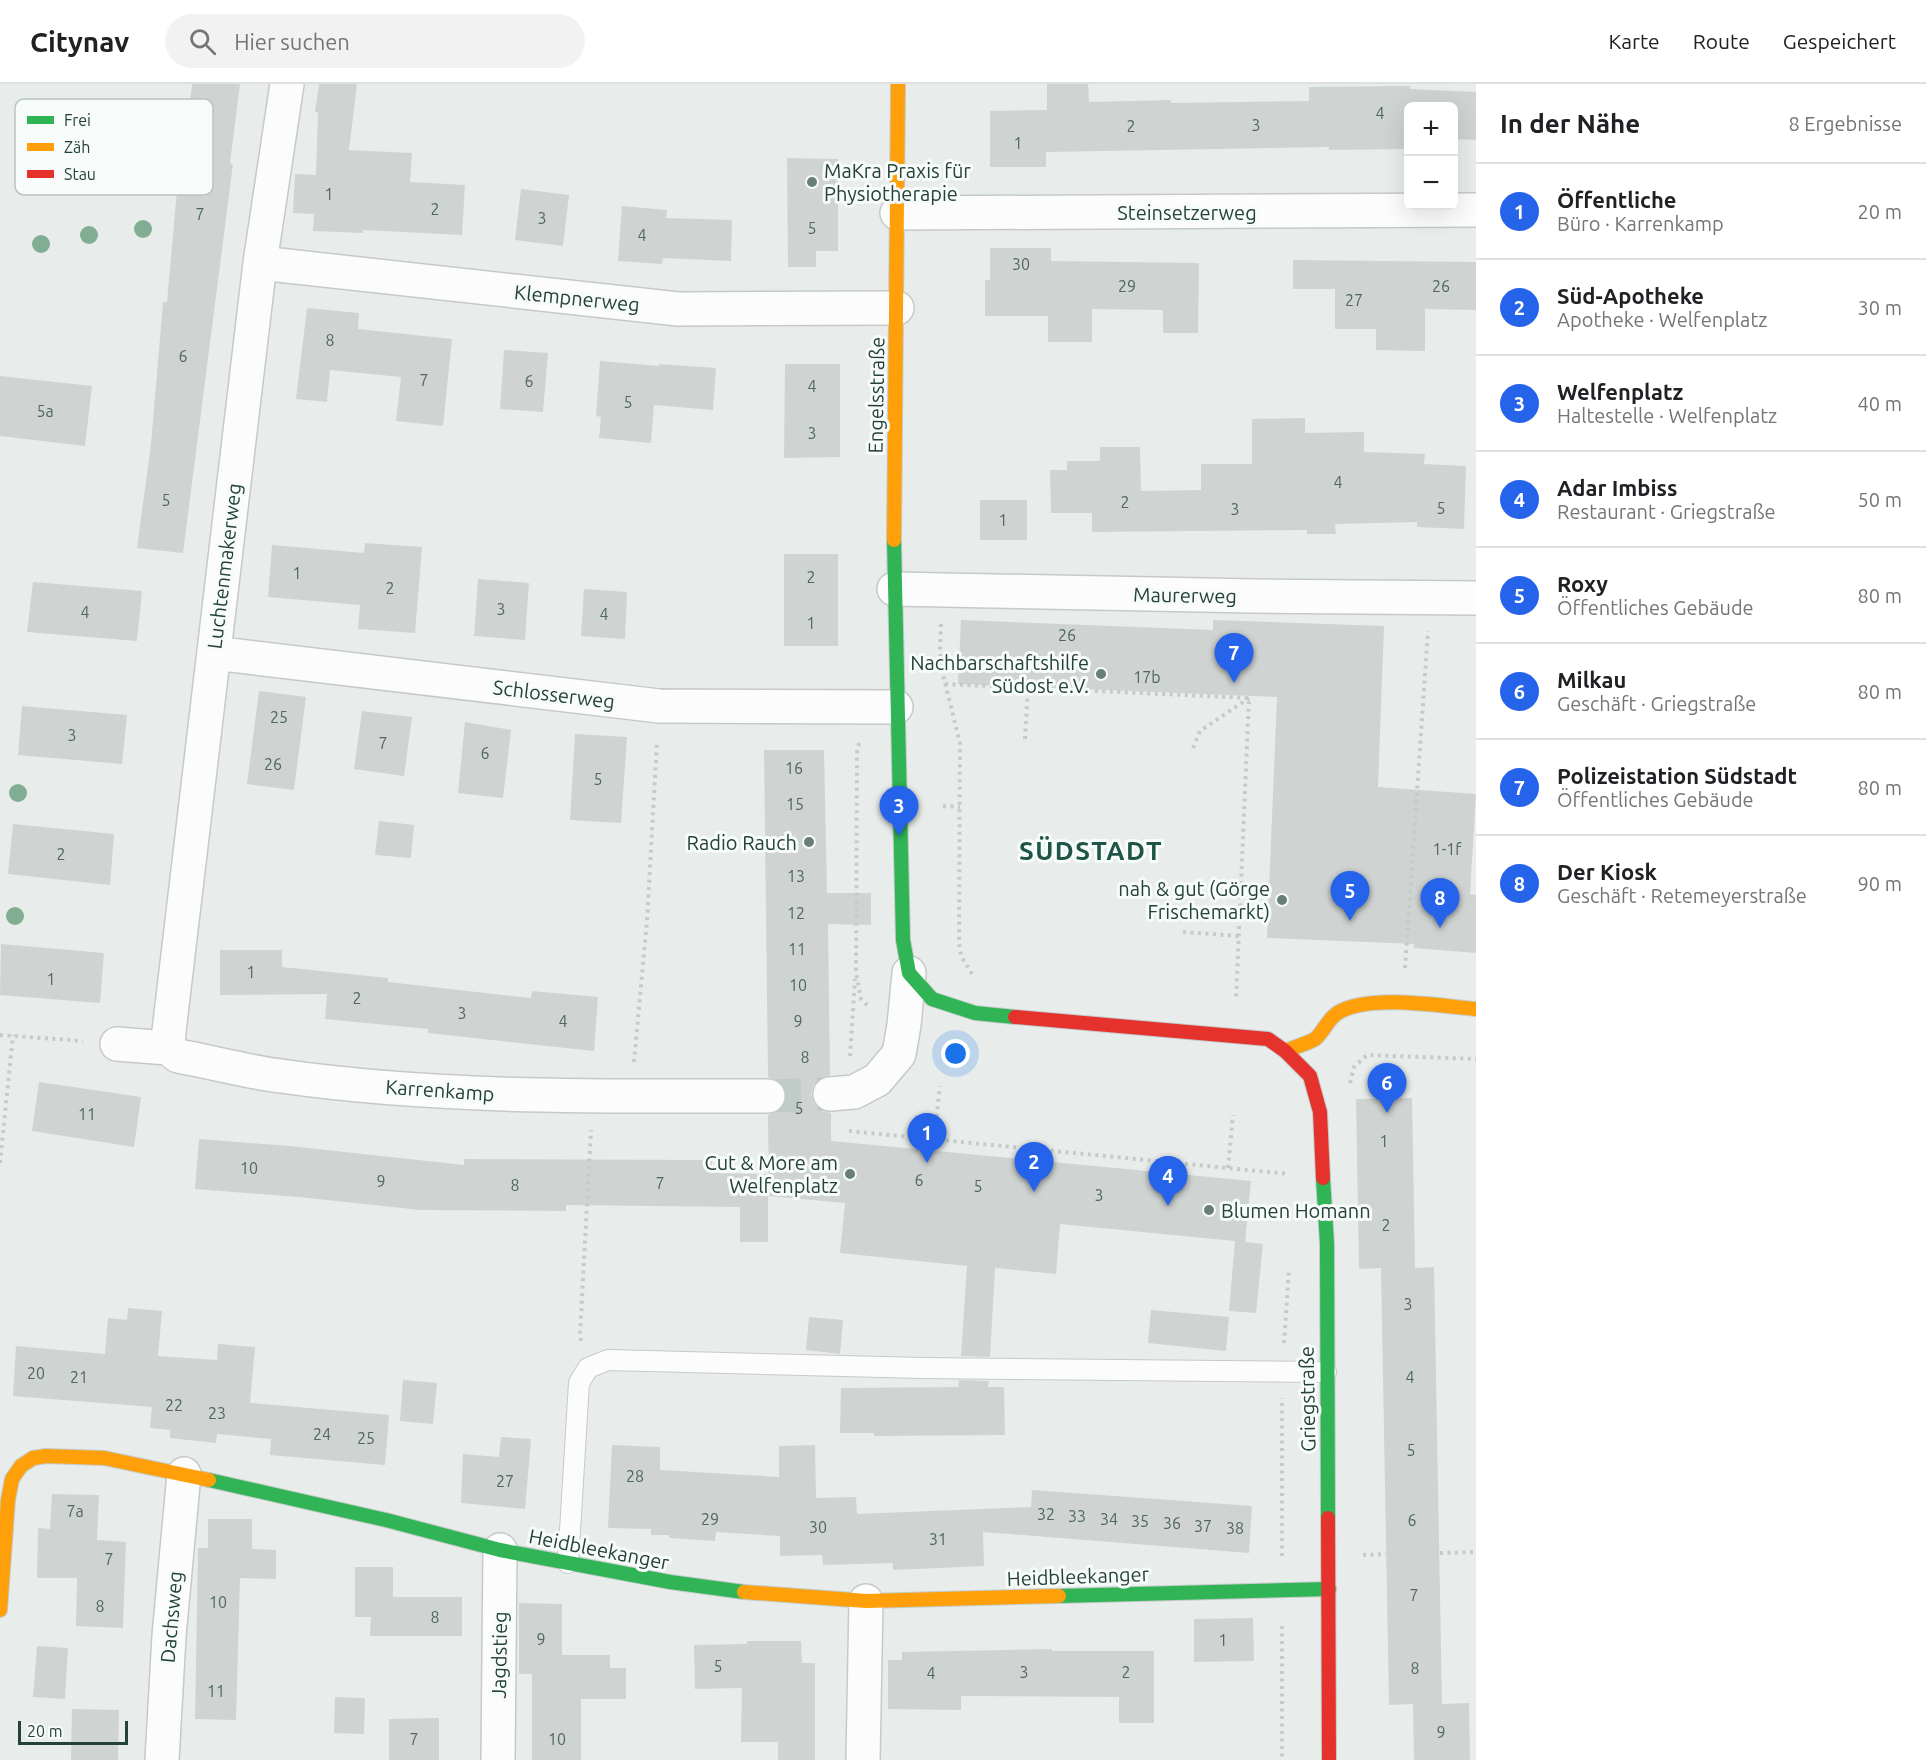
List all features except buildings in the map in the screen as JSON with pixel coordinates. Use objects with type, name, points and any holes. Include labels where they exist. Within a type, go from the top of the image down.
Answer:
[{"type":"street","name":"Luchtenmakerweg","points":[[168,1048],[260,263],[287,84]]},
{"type":"street","name":"Engelsstraße","points":[[898,84],[894,589],[884,707],[909,973]]},
{"type":"street","name":"Steinsetzerweg","points":[[897,213],[1476,210]]},
{"type":"street","name":"Klempnerweg","points":[[260,263],[678,309],[897,308]]},
{"type":"street","name":"Maurerweg","points":[[894,589],[1476,598]]},
{"type":"street","name":"Schlosserweg","points":[[214,653],[659,706],[884,707]]},
{"type":"street","points":[[839,1094],[854,1092],[877,1080],[899,1054],[909,973]]},
{"type":"street","name":"Griegstraße","points":[[909,973],[932,999],[975,1013],[1268,1039],[1285,1051],[1310,1076],[1320,1112],[1327,1244],[1329,1760]]},
{"type":"street","points":[[1285,1051],[1316,1038],[1323,1024],[1343,1010],[1367,1004],[1476,1009]]},
{"type":"street","name":"Karrenkamp","points":[[117,1044],[168,1048],[178,1056],[280,1076],[483,1093],[592,1097],[768,1096]]},
{"type":"street","name":"Heidbleekanger","points":[[0,1610],[8,1500],[12,1479],[21,1466],[33,1458],[46,1456],[104,1458],[386,1520],[500,1550],[730,1591],[866,1601],[1329,1589]]},
{"type":"street","name":"Dachsweg","points":[[162,1760],[169,1636],[184,1474]]},
{"type":"street","name":"Jagdstieg","points":[[498,1760],[500,1550]]},
{"type":"street","points":[[863,1760],[866,1601]]},
{"type":"lane","points":[[568,1563],[579,1383],[588,1368],[608,1360],[922,1368],[1326,1372]]},
{"type":"path","points":[[929,590],[942,615],[940,651],[945,684],[960,743],[959,942],[966,965],[971,974],[979,978]]},
{"type":"path","points":[[1403,1005],[1430,597]]},
{"type":"path","points":[[945,684],[1249,698]]},
{"type":"path","points":[[1025,739],[1028,688]]},
{"type":"path","points":[[1193,748],[1200,731],[1249,698]]},
{"type":"path","points":[[1236,1008],[1249,698]]},
{"type":"path","points":[[632,1096],[647,921],[659,706]]},
{"type":"path","points":[[884,707],[857,750],[856,973],[839,1094],[844,1130],[1294,1174]]},
{"type":"path","points":[[943,806],[960,807]]},
{"type":"path","points":[[1183,932],[1239,936]]},
{"type":"path","points":[[856,973],[861,999],[879,1019],[904,1025]]},
{"type":"path","points":[[0,1035],[117,1044]]},
{"type":"path","points":[[0,1163],[13,1035]]},
{"type":"path","points":[[1316,1038],[1348,1090],[1354,1067],[1367,1055],[1476,1059]]},
{"type":"path","points":[[934,1139],[940,1086]]},
{"type":"path","points":[[588,1368],[580,1335],[592,1097]]},
{"type":"path","points":[[1228,1168],[1233,1115]]},
{"type":"path","points":[[1282,1760],[1282,1371],[1289,1268]]},
{"type":"path","points":[[1440,1553],[1476,1552]]},
{"type":"path","points":[[1362,1555],[1386,1554]]},
{"type":"tunnel","points":[[768,1096],[830,1094]]},
{"type":"traffic: fast","points":[[894,540],[903,940],[909,973],[932,999],[975,1013],[1015,1017]]},
{"type":"traffic: fast","points":[[1323,1178],[1327,1244],[1328,1518]]},
{"type":"traffic: fast","points":[[209,1480],[386,1520],[500,1550],[670,1582],[744,1592]]},
{"type":"traffic: fast","points":[[1059,1596],[1329,1589]]},
{"type":"traffic: slow","points":[[894,540],[898,84]]},
{"type":"traffic: slow","points":[[1285,1051],[1315,1039],[1335,1015],[1353,1007],[1387,1002],[1476,1009]]},
{"type":"traffic: slow","points":[[0,1610],[8,1500],[12,1479],[21,1466],[33,1458],[46,1456],[104,1458],[209,1480]]},
{"type":"traffic: slow","points":[[744,1592],[866,1601],[1059,1596]]},
{"type":"traffic: jam","points":[[1015,1017],[1268,1039],[1285,1051],[1310,1076],[1320,1112],[1323,1178]]},
{"type":"traffic: jam","points":[[1328,1518],[1329,1760]]},
{"type":"place","name":"MaKra Praxis für Physiotherapie","points":[[812,182]]},
{"type":"place","name":"Nachbarschaftshilfe Südost e.V.","points":[[1101,674]]},
{"type":"place","name":"Polizeistation Südstadt","points":[[1234,683]]},
{"type":"place","name":"Welfenplatz","points":[[899,836]]},
{"type":"place","name":"Radio Rauch","points":[[809,842]]},
{"type":"place","name":"nah & gut (Görge Frischemarkt)","points":[[1282,900]]},
{"type":"place","name":"Roxy","points":[[1350,921]]},
{"type":"place","name":"Der Kiosk","points":[[1440,928]]},
{"type":"place","name":"Milkau","points":[[1387,1113]]},
{"type":"place","name":"Öffentliche","points":[[927,1163]]},
{"type":"place","name":"Cut & More am Welfenplatz","points":[[850,1174]]},
{"type":"place","name":"Süd-Apotheke","points":[[1034,1192]]},
{"type":"place","name":"Adar Imbiss","points":[[1168,1206]]},
{"type":"place","name":"Blumen Homann","points":[[1209,1210]]},
{"type":"district","name":"SÜDSTADT","points":[[1091,850]]}]
